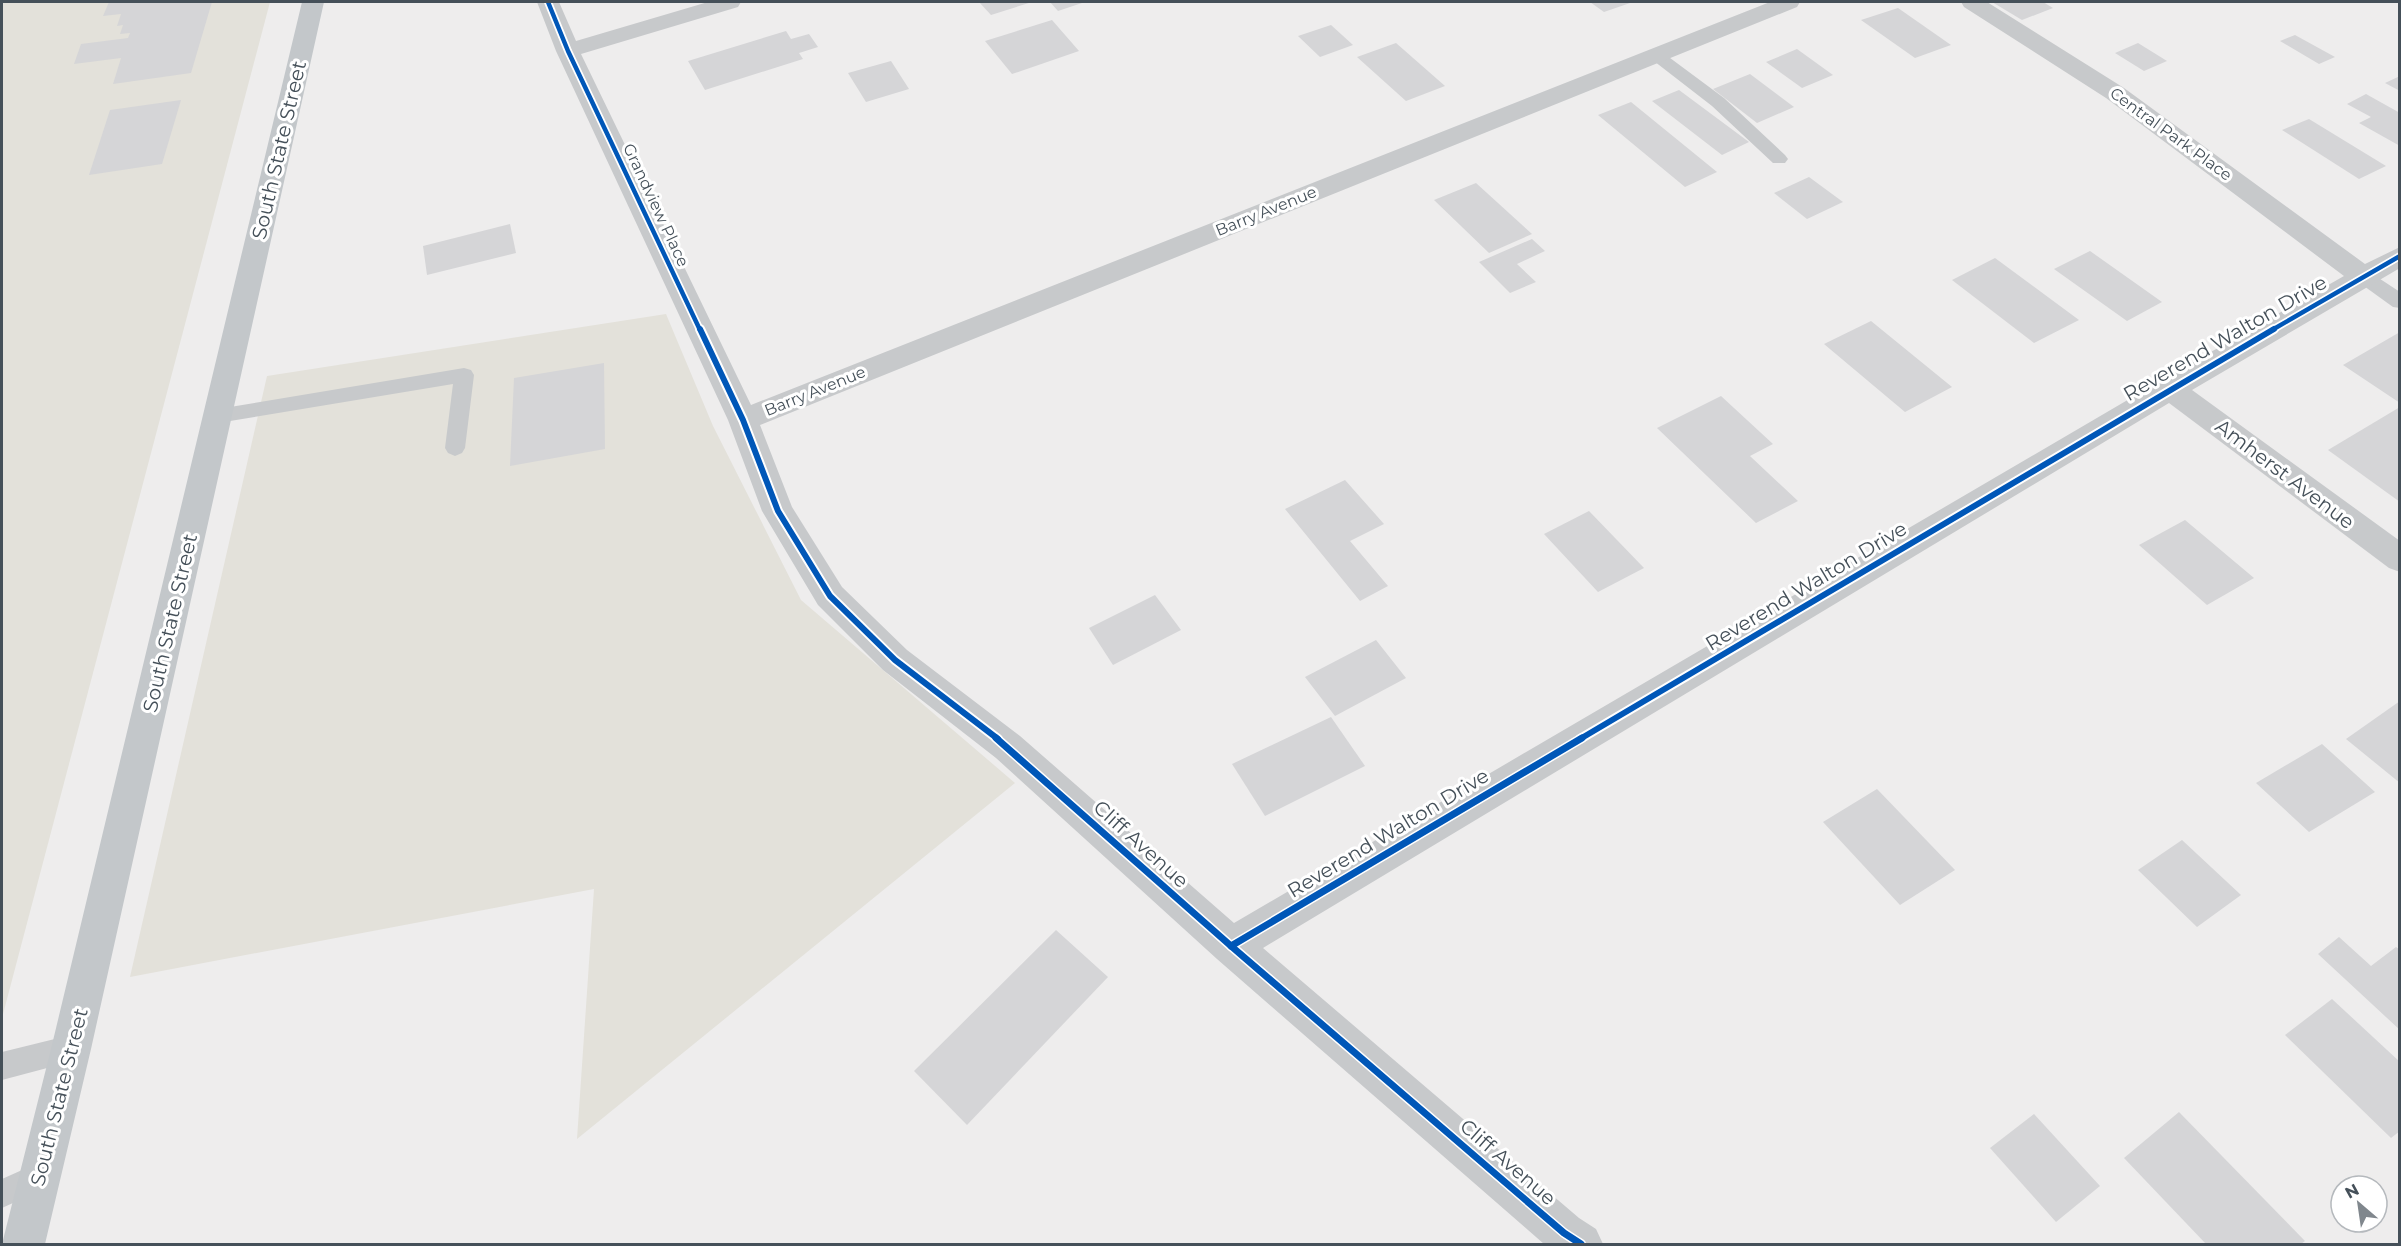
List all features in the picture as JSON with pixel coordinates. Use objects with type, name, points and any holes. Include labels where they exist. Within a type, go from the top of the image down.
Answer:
[{"type":"main road","name":"South State Street","points":[[23,1245],[71,1049],[313,2]]},
{"type":"street","name":"Grandview Place","points":[[548,2],[568,51],[743,420]]},
{"type":"street","points":[[568,51],[730,2]]},
{"type":"street","name":"Barry Avenue","points":[[743,420],[1789,2]]},
{"type":"street","name":"Central Park Place","points":[[1972,2],[2115,93],[2364,277]]},
{"type":"street","name":"Reverend Walton Drive","points":[[1231,946],[2170,389],[2400,256]]},
{"type":"street","name":"Amherst Avenue","points":[[2170,389],[2400,559]]},
{"type":"street","name":"Cliff Avenue","points":[[743,420],[778,511],[830,596],[895,660],[1008,747],[1231,946],[1564,1233],[1581,1245]]},
{"type":"lane","points":[[1656,55],[1718,102],[1779,159]]},
{"type":"lane","points":[[2364,277],[2400,302]]},
{"type":"lane","points":[[218,416],[464,375],[455,448]]},
{"type":"lane","points":[[2,1066],[71,1049]]},
{"type":"lane","points":[[2,1194],[40,1176]]},
{"type":"shaded area","points":[[2,2],[270,2],[2,1018]]},
{"type":"shaded area","points":[[666,314],[713,426],[801,600],[1015,783],[577,1139],[594,889],[130,977],[267,376]]},
{"type":"building","points":[[109,2],[212,2],[191,73],[113,84],[121,58],[74,64],[81,44],[128,38],[130,33],[120,34],[123,25],[117,26],[121,14],[103,16]]},
{"type":"building","points":[[979,2],[1032,2],[991,15]]},
{"type":"building","points":[[1050,2],[1085,2],[1058,11]]},
{"type":"building","points":[[1590,2],[1633,2],[1604,12]]},
{"type":"building","points":[[1992,2],[2043,2],[2053,8],[2022,20]]},
{"type":"building","points":[[1898,8],[1951,45],[1915,58],[1861,20]]},
{"type":"building","points":[[1052,20],[1079,51],[1012,74],[985,41]]},
{"type":"building","points":[[1331,25],[1353,45],[1320,57],[1298,36]]},
{"type":"building","points":[[786,31],[791,39],[809,34],[818,47],[799,53],[803,59],[705,90],[688,61]]},
{"type":"building","points":[[2295,35],[2335,57],[2319,64],[2280,41]]},
{"type":"building","points":[[1396,43],[1445,86],[1406,101],[1357,57]]},
{"type":"building","points":[[2138,43],[2167,61],[2144,71],[2115,53]]},
{"type":"building","points":[[1797,49],[1833,75],[1802,88],[1766,62]]},
{"type":"building","points":[[891,61],[909,89],[866,102],[848,73]]},
{"type":"building","points":[[1750,74],[1794,107],[1757,123],[1713,89]]},
{"type":"building","points":[[2400,76],[2400,91],[2385,83]]},
{"type":"building","points":[[1679,90],[1749,142],[1722,155],[1652,101]]},
{"type":"building","points":[[2366,94],[2400,113],[2400,146],[2359,123],[2371,117],[2347,104]]},
{"type":"building","points":[[181,100],[162,164],[89,175],[110,110]]},
{"type":"building","points":[[1631,102],[1717,172],[1685,187],[1598,115]]},
{"type":"building","points":[[2309,119],[2386,166],[2359,179],[2282,130]]},
{"type":"building","points":[[1809,177],[1843,202],[1807,219],[1774,193]]},
{"type":"building","points":[[1476,183],[1532,234],[1489,253],[1434,200]]},
{"type":"building","points":[[510,224],[516,253],[427,275],[423,246]]},
{"type":"building","points":[[1532,239],[1545,251],[1517,264],[1536,282],[1510,293],[1479,262]]},
{"type":"building","points":[[2090,251],[2162,302],[2127,321],[2054,269]]},
{"type":"building","points":[[1995,258],[2079,320],[2034,343],[1952,280]]},
{"type":"building","points":[[1871,321],[1952,387],[1905,412],[1824,344]]},
{"type":"building","points":[[2400,332],[2400,403],[2343,365]]},
{"type":"building","points":[[604,363],[605,449],[510,466],[514,378]]},
{"type":"building","points":[[1721,396],[1773,444],[1750,456],[1798,501],[1756,523],[1657,428]]},
{"type":"building","points":[[2400,407],[2400,502],[2328,450]]},
{"type":"building","points":[[1345,480],[1384,524],[1350,541],[1388,586],[1360,601],[1285,509]]},
{"type":"building","points":[[1589,511],[1644,568],[1598,592],[1544,534]]},
{"type":"building","points":[[2185,520],[2254,578],[2207,605],[2139,545]]},
{"type":"building","points":[[1155,595],[1181,630],[1113,665],[1089,628]]},
{"type":"building","points":[[1376,640],[1406,678],[1335,716],[1305,677]]},
{"type":"building","points":[[2400,701],[2400,783],[2346,739]]},
{"type":"building","points":[[1331,717],[1365,766],[1265,816],[1232,764]]},
{"type":"building","points":[[2322,744],[2375,792],[2309,832],[2256,783]]},
{"type":"building","points":[[1877,789],[1955,870],[1900,905],[1823,822]]},
{"type":"building","points":[[2182,840],[2241,895],[2197,927],[2138,870]]},
{"type":"building","points":[[1056,930],[1108,977],[967,1125],[914,1071]]},
{"type":"building","points":[[2339,937],[2371,966],[2396,947],[2400,950],[2400,1030],[2318,954]]},
{"type":"building","points":[[2332,999],[2400,1062],[2400,1131],[2391,1138],[2285,1035]]},
{"type":"building","points":[[2179,1112],[2305,1241],[2301,1244],[2206,1244],[2124,1158]]},
{"type":"building","points":[[2034,1114],[2100,1186],[2056,1222],[1990,1148]]},
{"type":"cycle path","points":[[548,2],[568,51],[743,420],[778,511],[830,596],[895,660],[1008,747],[1231,946],[1564,1233],[1581,1244]]},
{"type":"cycle path","points":[[1231,946],[2170,389],[2400,256]]}]
